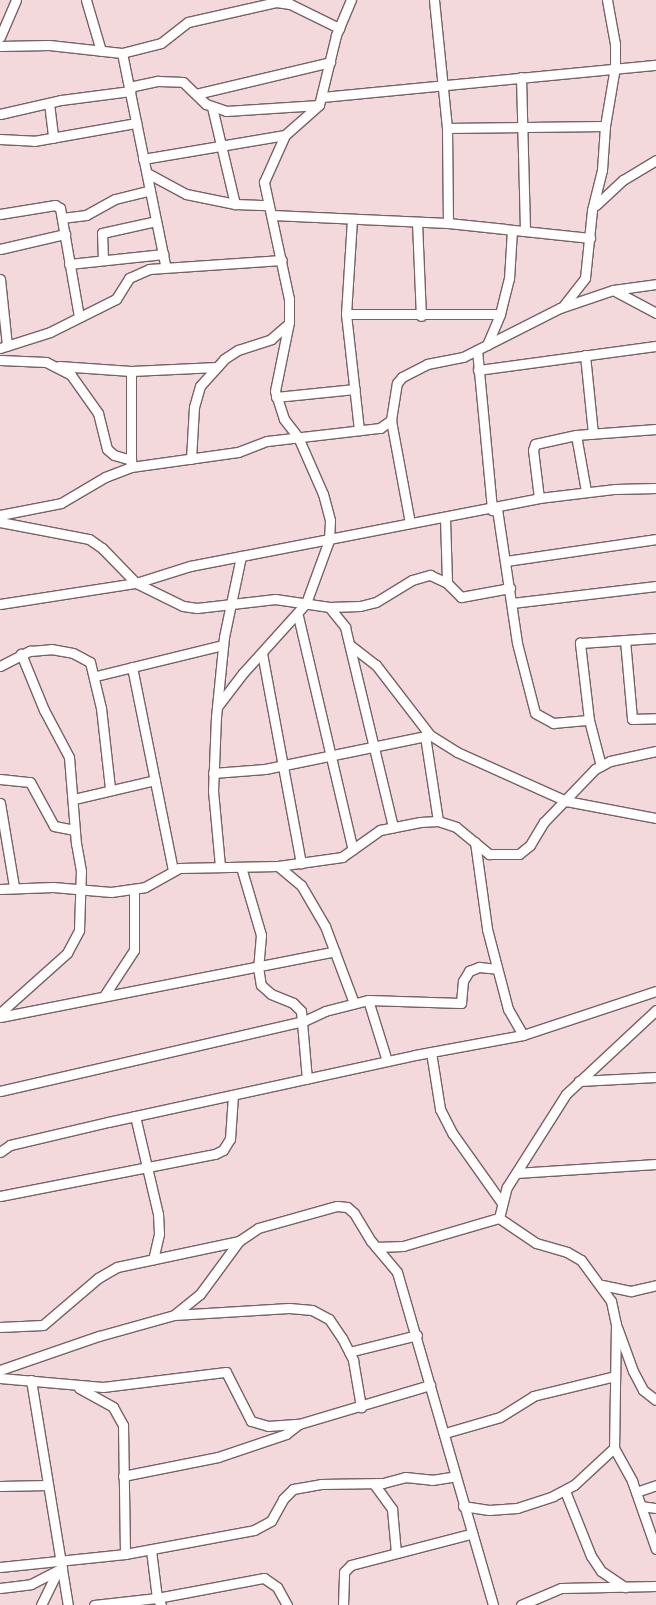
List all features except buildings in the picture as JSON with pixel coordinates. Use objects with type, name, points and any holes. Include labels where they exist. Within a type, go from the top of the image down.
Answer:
[{"type":"street","points":[[0,38],[16,0]]},
{"type":"street","points":[[88,0],[101,51]]},
{"type":"street","points":[[217,707],[262,653],[298,616],[306,603],[329,540],[330,520],[323,494],[298,437],[284,419],[276,397],[276,378],[289,322],[289,299],[264,182],[285,135],[321,101],[339,28],[351,0]]},
{"type":"street","points":[[434,0],[448,128],[448,223]]},
{"type":"street","points":[[560,308],[572,298],[585,278],[592,210],[602,170],[605,126],[615,67],[615,44],[607,0]]},
{"type":"street","points":[[0,46],[50,45],[122,53],[161,43],[188,22],[275,1],[290,4],[339,28]]},
{"type":"street","points":[[122,53],[165,265]]},
{"type":"street","points":[[196,94],[330,62]]},
{"type":"street","points":[[0,114],[49,103],[177,81],[189,85],[196,94],[212,107],[226,111],[443,85],[615,67],[656,65]]},
{"type":"street","points":[[521,77],[524,127],[525,231]]},
{"type":"street","points":[[49,103],[53,138]]},
{"type":"street","points":[[212,107],[236,204]]},
{"type":"street","points":[[0,139],[53,138],[136,123]]},
{"type":"street","points":[[448,128],[605,126]]},
{"type":"street","points":[[143,159],[285,135]]},
{"type":"street","points":[[592,210],[602,197],[623,180],[656,160]]},
{"type":"street","points":[[146,174],[186,194],[236,204],[268,205]]},
{"type":"street","points":[[62,218],[86,215],[115,199],[150,190]]},
{"type":"street","points":[[0,214],[55,206],[60,208],[79,317]]},
{"type":"street","points":[[272,215],[448,223],[590,238]]},
{"type":"street","points":[[352,219],[346,314],[359,430]]},
{"type":"street","points":[[103,260],[102,233],[156,221]]},
{"type":"street","points":[[417,222],[421,316]]},
{"type":"street","points":[[487,346],[500,314],[509,279],[512,230]]},
{"type":"street","points":[[0,249],[65,234]]},
{"type":"street","points":[[69,264],[163,254]]},
{"type":"street","points":[[0,279],[3,346],[50,332],[121,296],[129,278],[165,265],[282,260]]},
{"type":"street","points":[[410,523],[391,420],[397,383],[402,377],[427,364],[487,346],[560,308],[613,290],[656,284]]},
{"type":"street","points":[[613,290],[656,313]]},
{"type":"street","points":[[346,314],[421,316],[500,314]]},
{"type":"street","points":[[191,459],[194,407],[200,386],[217,367],[238,350],[282,332],[289,322]]},
{"type":"street","points":[[478,370],[656,346]]},
{"type":"street","points":[[477,350],[495,509],[506,561],[517,643],[535,713],[553,723],[589,720]]},
{"type":"street","points":[[585,355],[593,434]]},
{"type":"street","points":[[0,360],[46,362],[58,366],[131,371],[217,367]]},
{"type":"street","points":[[58,366],[85,391],[98,413],[106,448],[114,455],[131,464]]},
{"type":"street","points":[[131,371],[131,464]]},
{"type":"street","points":[[276,397],[355,389]]},
{"type":"street","points":[[0,514],[61,503],[131,464],[191,459],[238,452],[267,442],[380,428],[391,420]]},
{"type":"street","points":[[539,498],[533,446],[541,442],[576,435],[656,429]]},
{"type":"street","points":[[576,435],[586,491]]},
{"type":"street","points":[[0,604],[136,583],[190,566],[410,523],[495,509],[539,498],[586,491],[656,488]]},
{"type":"street","points":[[445,518],[448,583]]},
{"type":"street","points":[[0,522],[89,539],[102,548],[136,583],[183,606],[209,608],[231,603],[275,599],[329,607],[360,606],[376,602],[412,580],[430,574],[448,583],[461,596],[510,588]]},
{"type":"street","points":[[506,561],[656,539]]},
{"type":"street","points":[[220,866],[214,818],[213,773],[217,707],[223,644],[241,556]]},
{"type":"street","points":[[512,603],[656,586]]},
{"type":"street","points":[[329,607],[345,627],[393,827]]},
{"type":"street","points":[[298,616],[353,850]]},
{"type":"street","points":[[601,766],[589,720],[580,643],[656,638]]},
{"type":"street","points":[[624,640],[632,719],[656,718]]},
{"type":"street","points":[[96,676],[223,644]]},
{"type":"street","points":[[350,645],[376,665],[428,735],[457,752],[566,801],[656,818]]},
{"type":"street","points":[[0,666],[21,654],[51,649],[74,653],[90,662],[96,676],[110,788]]},
{"type":"street","points":[[262,653],[301,862]]},
{"type":"street","points":[[0,1013],[74,944],[79,930],[81,871],[75,830],[74,799],[69,757],[44,710],[21,654]]},
{"type":"street","points":[[132,667],[173,870]]},
{"type":"street","points":[[213,773],[284,765],[374,748],[428,735]]},
{"type":"street","points":[[428,735],[438,822]]},
{"type":"street","points":[[0,889],[14,887],[79,888],[111,892],[134,889],[153,884],[173,870],[220,866],[278,866],[342,857],[372,834],[393,827],[438,822],[456,827],[489,854],[520,854],[530,845],[544,822],[601,766],[656,751]]},
{"type":"street","points":[[0,779],[30,782],[54,826],[75,830]]},
{"type":"street","points":[[74,799],[110,788],[155,780]]},
{"type":"street","points":[[0,803],[14,887]]},
{"type":"street","points":[[474,842],[482,904],[497,969],[508,1009],[523,1035]]},
{"type":"street","points":[[278,866],[301,885],[335,950],[354,1004]]},
{"type":"street","points":[[241,867],[262,935],[258,967],[263,989],[294,1003],[301,1011],[304,1021],[307,1079]]},
{"type":"street","points":[[104,996],[134,950],[134,889]]},
{"type":"street","points":[[0,1017],[258,967],[335,950]]},
{"type":"street","points":[[0,1091],[304,1021],[325,1011],[368,1000],[461,1003],[463,981],[469,972],[479,967],[497,969]]},
{"type":"street","points":[[0,1149],[10,1145],[135,1116],[387,1061],[523,1035],[656,991]]},
{"type":"street","points":[[368,1000],[387,1061]]},
{"type":"street","points":[[498,1218],[502,1203],[516,1172],[566,1094],[656,1010]]},
{"type":"street","points":[[431,1052],[440,1109],[453,1134],[502,1203]]},
{"type":"street","points":[[579,1081],[656,1077]]},
{"type":"street","points":[[0,1196],[223,1150],[230,1139],[233,1122],[233,1095]]},
{"type":"street","points":[[135,1116],[147,1166],[159,1234],[153,1259]]},
{"type":"street","points":[[516,1172],[655,1163]]},
{"type":"street","points":[[174,1314],[200,1294],[239,1241],[258,1228],[337,1206],[347,1207],[354,1214],[376,1247],[398,1272],[418,1335],[430,1385],[445,1433],[470,1534],[493,1605]]},
{"type":"street","points":[[376,1247],[403,1246],[498,1218],[536,1243],[567,1252],[581,1260],[602,1285],[611,1301],[616,1324],[633,1371],[643,1390],[656,1400]]},
{"type":"street","points":[[0,1327],[43,1325],[98,1278],[117,1267],[239,1241]]},
{"type":"street","points":[[602,1285],[631,1291],[656,1285]]},
{"type":"street","points":[[0,1370],[99,1336],[174,1314],[289,1308],[312,1310],[329,1319],[349,1352],[361,1407]]},
{"type":"street","points":[[616,1324],[614,1448],[636,1492],[656,1549]]},
{"type":"street","points":[[349,1352],[418,1335]]},
{"type":"street","points":[[0,1378],[103,1387],[226,1372],[251,1421],[268,1426],[299,1424],[430,1385]]},
{"type":"street","points":[[445,1433],[500,1417],[533,1396],[615,1376]]},
{"type":"street","points":[[31,1380],[68,1605]]},
{"type":"street","points":[[73,1385],[94,1394],[117,1412],[125,1443],[123,1476],[125,1554]]},
{"type":"street","points":[[123,1476],[218,1457],[286,1434],[299,1424]]},
{"type":"street","points":[[463,1506],[489,1510],[517,1508],[565,1491],[614,1448]]},
{"type":"street","points":[[0,1588],[31,1584],[61,1564],[76,1559],[150,1550],[265,1526],[283,1499],[294,1489],[321,1484],[374,1484],[405,1477],[432,1480],[456,1476]]},
{"type":"street","points":[[374,1484],[392,1509],[396,1554]]},
{"type":"street","points":[[636,1492],[656,1484]]},
{"type":"street","points":[[0,1486],[48,1485]]},
{"type":"street","points":[[565,1491],[591,1556],[608,1577],[627,1588]]},
{"type":"street","points":[[641,1506],[656,1508]]},
{"type":"street","points":[[343,1605],[342,1588],[346,1568],[470,1534]]},
{"type":"street","points":[[150,1550],[159,1602]]},
{"type":"street","points":[[0,1567],[61,1564]]},
{"type":"street","points":[[41,1605],[52,1578],[61,1564]]},
{"type":"street","points":[[94,1605],[159,1602],[264,1578],[272,1581],[287,1605]]},
{"type":"street","points":[[522,1605],[561,1588],[596,1585],[627,1588],[656,1586]]}]
